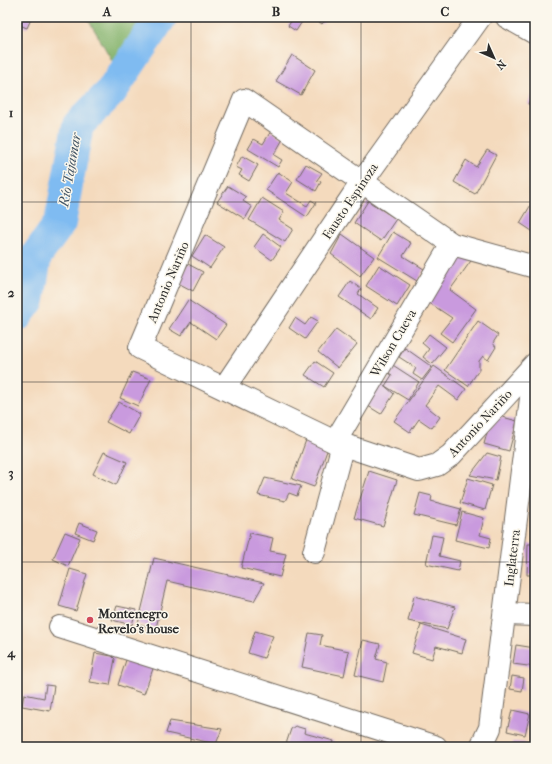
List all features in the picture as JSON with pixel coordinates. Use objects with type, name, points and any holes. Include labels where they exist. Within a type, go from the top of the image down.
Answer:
[{"type":"street","name":"Fausto Espinoza","points":[[224,388],[362,182],[480,17]]},
{"type":"street","points":[[507,17],[535,33]]},
{"type":"street","name":"Antonio Nariño","points":[[535,267],[452,244],[244,100],[140,348],[339,443],[419,470],[438,465],[451,455],[535,365]]},
{"type":"street","name":"Wilson Cueva","points":[[314,552],[339,443],[452,244]]},
{"type":"street","name":"Inglaterra","points":[[481,747],[490,728],[535,365]]},
{"type":"street","points":[[505,614],[535,615]]},
{"type":"street","points":[[60,627],[436,747]]},
{"type":"green space","points":[[87,17],[169,17],[117,69]]},
{"type":"building","points":[[17,17],[32,17],[27,28],[17,24]]},
{"type":"building","points":[[294,17],[305,17],[296,31],[288,26]]},
{"type":"building","points":[[312,17],[328,17],[322,24]]},
{"type":"building","points":[[292,55],[315,70],[301,95],[276,81]]},
{"type":"building","points":[[535,90],[535,107],[528,104]]},
{"type":"building","points":[[271,131],[283,139],[274,155],[282,160],[278,167],[248,149],[254,139],[263,144]]},
{"type":"building","points":[[487,150],[496,155],[475,194],[454,182],[466,160],[476,167]]},
{"type":"building","points":[[242,156],[258,165],[249,181],[239,175],[242,170],[236,167]]},
{"type":"building","points":[[306,164],[322,173],[317,180],[321,182],[316,191],[297,179]]},
{"type":"building","points":[[278,172],[293,182],[286,193],[307,206],[311,200],[316,203],[307,217],[266,190]]},
{"type":"building","points":[[228,186],[246,197],[243,201],[252,207],[245,219],[217,202]]},
{"type":"building","points":[[262,198],[284,212],[279,220],[293,229],[285,242],[249,220]]},
{"type":"building","points":[[535,198],[535,233],[520,223]]},
{"type":"building","points":[[368,201],[396,219],[381,241],[354,223]]},
{"type":"building","points":[[393,232],[411,243],[403,256],[424,269],[417,281],[378,257]]},
{"type":"building","points":[[263,234],[281,247],[272,260],[254,247]]},
{"type":"building","points":[[342,234],[374,257],[360,276],[331,254]]},
{"type":"building","points":[[205,235],[224,247],[210,268],[192,256]]},
{"type":"building","points":[[461,249],[473,258],[450,290],[476,309],[452,342],[440,333],[452,318],[425,300]]},
{"type":"building","points":[[188,264],[203,272],[193,291],[178,283]]},
{"type":"building","points":[[379,265],[410,285],[397,306],[366,286]]},
{"type":"building","points":[[350,281],[361,289],[358,294],[378,308],[371,319],[339,297]]},
{"type":"building","points":[[188,300],[226,325],[216,339],[191,322],[181,336],[169,329]]},
{"type":"building","points":[[311,317],[318,321],[305,339],[289,328],[295,318],[305,325]]},
{"type":"building","points":[[478,321],[498,335],[493,343],[496,347],[488,360],[483,356],[479,361],[479,370],[468,386],[445,370]]},
{"type":"building","points":[[336,329],[357,344],[338,368],[318,352]]},
{"type":"building","points":[[429,334],[446,347],[432,364],[423,357],[429,349],[422,343]]},
{"type":"building","points":[[405,348],[432,367],[422,380],[413,374],[416,368],[399,357]]},
{"type":"building","points":[[385,360],[419,382],[408,400],[385,386],[392,375],[380,368]]},
{"type":"building","points":[[315,361],[333,373],[324,387],[305,375]]},
{"type":"building","points":[[434,366],[466,389],[458,400],[439,386],[425,405],[440,417],[432,428],[419,419],[410,432],[394,421]]},
{"type":"building","points":[[132,372],[151,379],[138,406],[120,398]]},
{"type":"building","points":[[373,380],[385,386],[394,394],[381,414],[360,401]]},
{"type":"building","points":[[119,402],[140,414],[129,434],[106,422]]},
{"type":"building","points":[[499,416],[517,421],[509,451],[484,444],[487,433]]},
{"type":"building","points":[[306,440],[328,448],[314,487],[292,479]]},
{"type":"building","points":[[104,452],[127,462],[116,485],[93,474]]},
{"type":"building","points":[[487,453],[501,457],[496,480],[470,475]]},
{"type":"building","points":[[369,471],[397,480],[383,526],[354,518]]},
{"type":"building","points":[[265,478],[301,486],[297,496],[289,493],[285,501],[258,495]]},
{"type":"building","points":[[468,478],[492,485],[485,510],[460,503]]},
{"type":"building","points":[[420,493],[432,496],[431,501],[461,509],[456,525],[414,515]]},
{"type":"building","points":[[462,512],[484,518],[480,535],[491,538],[489,548],[455,540]]},
{"type":"building","points":[[79,523],[97,530],[93,540],[75,533]]},
{"type":"building","points":[[65,532],[80,538],[68,566],[53,559]]},
{"type":"building","points":[[250,533],[273,538],[270,551],[286,554],[280,577],[241,568]]},
{"type":"building","points":[[432,535],[443,537],[439,556],[460,561],[458,571],[426,564]]},
{"type":"building","points":[[528,544],[535,544],[535,575],[527,575]]},
{"type":"building","points":[[154,558],[264,583],[254,601],[167,581],[156,628],[138,624]]},
{"type":"building","points":[[70,569],[87,574],[76,611],[59,606]]},
{"type":"building","points":[[414,596],[455,607],[447,629],[408,621]]},
{"type":"building","points":[[117,606],[136,610],[132,625],[112,620]]},
{"type":"building","points":[[421,625],[466,639],[462,653],[436,646],[432,659],[412,653]]},
{"type":"building","points":[[255,631],[273,636],[264,658],[248,653]]},
{"type":"building","points":[[309,633],[322,635],[320,645],[349,651],[344,676],[302,667]]},
{"type":"building","points":[[363,640],[380,644],[376,659],[387,662],[383,682],[355,675]]},
{"type":"building","points":[[516,645],[535,648],[535,667],[513,664]]},
{"type":"building","points":[[95,653],[112,656],[115,659],[110,685],[90,682]]},
{"type":"building","points":[[127,657],[154,666],[144,694],[118,685]]},
{"type":"building","points":[[512,676],[524,678],[522,691],[510,689]]},
{"type":"building","points":[[46,685],[54,686],[50,711],[22,706],[24,694],[44,698]]},
{"type":"building","points":[[512,710],[530,714],[525,735],[507,731]]},
{"type":"building","points":[[170,721],[222,729],[216,744],[166,733]]},
{"type":"building","points":[[295,726],[305,729],[304,733],[334,741],[332,747],[285,747],[291,729]]},
{"type":"building","points":[[531,740],[535,740],[535,747],[531,747]]},
{"type":"building","points":[[513,742],[525,743],[525,747],[513,747]]},
{"type":"waterway","name":"Río Tajamar","points":[[17,316],[29,300],[36,256],[60,223],[78,125],[111,92],[161,17]]},
{"type":"place","name":"Montenegro Revelo's house","points":[[90,620]]}]
